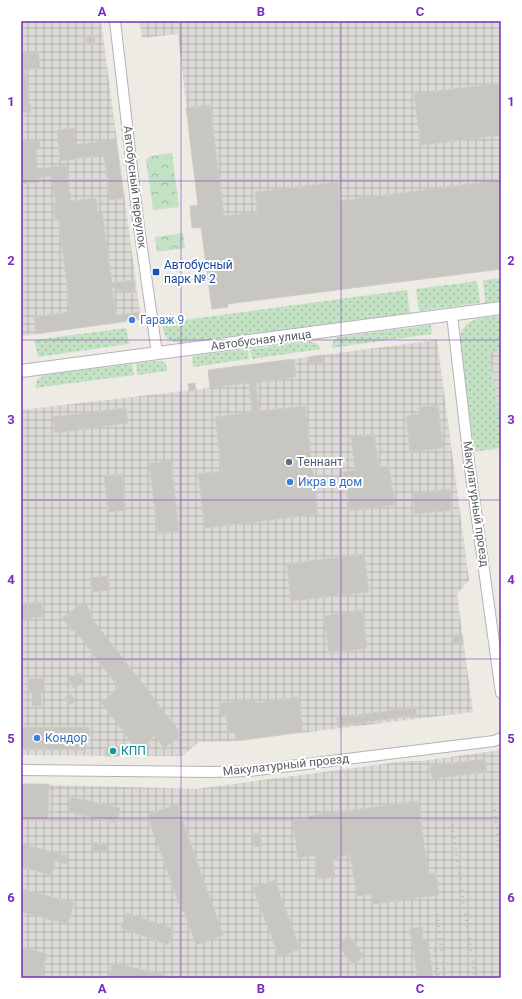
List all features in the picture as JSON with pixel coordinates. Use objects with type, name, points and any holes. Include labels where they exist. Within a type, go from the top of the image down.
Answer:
[{"type":"street","name":"Автобусный переулок","points":[[115,21],[138,220],[156,354]]},
{"type":"street","name":"Автобусная улица","points":[[21,371],[501,308]]},
{"type":"street","name":"Макулатурный проезд","points":[[452,315],[470,469],[501,693]]},
{"type":"street","name":"Макулатурный проезд","points":[[21,770],[249,771],[494,741],[501,738]]},
{"type":"shaded area","points":[[21,21],[101,21],[141,320],[21,336]]},
{"type":"shaded area","name":"Автобусный парк № 2","points":[[140,21],[501,21],[501,269],[228,304],[228,307],[212,309],[201,228],[192,228],[190,207],[198,205],[178,34],[142,38]]},
{"type":"shaded area","points":[[437,340],[469,580],[457,594],[473,712],[236,741],[199,742],[182,756],[21,755],[21,410],[210,388],[208,370]]},
{"type":"shaded area","points":[[501,350],[501,428],[489,351]]},
{"type":"shaded area","points":[[501,750],[501,978],[21,978],[21,784],[196,789]]},
{"type":"green space","points":[[172,153],[179,207],[153,210],[146,160],[150,156]]},
{"type":"green space","points":[[183,233],[185,248],[157,252],[155,237]]},
{"type":"green space","points":[[501,278],[501,301],[485,303],[483,280]]},
{"type":"green space","points":[[477,281],[480,303],[419,311],[416,289]]},
{"type":"green space","points":[[407,290],[410,313],[180,343],[172,341],[166,337],[162,323]]},
{"type":"green space","points":[[501,316],[501,350],[489,352],[501,428],[501,448],[474,452],[460,337],[462,330],[470,322],[476,319]]},
{"type":"green space","points":[[431,325],[432,334],[331,348],[334,340],[338,337]]},
{"type":"green space","points":[[126,328],[129,344],[38,357],[34,340]]},
{"type":"green space","points":[[307,341],[316,343],[321,349],[252,359],[250,349]]},
{"type":"green space","points":[[248,349],[249,359],[193,367],[192,356]]},
{"type":"green space","points":[[159,361],[166,364],[167,371],[137,375],[136,363]]},
{"type":"green space","points":[[132,364],[134,375],[35,388],[37,380],[44,375]]},
{"type":"building","points":[[94,36],[95,43],[87,44],[86,37]]},
{"type":"building","points":[[38,52],[40,68],[22,70],[25,70],[31,112],[21,113],[21,54]]},
{"type":"building","points":[[501,83],[501,135],[421,145],[414,94]]},
{"type":"building","points":[[210,105],[224,216],[257,212],[255,192],[338,182],[340,201],[501,180],[501,269],[227,304],[228,307],[212,309],[201,227],[192,228],[190,206],[198,205],[186,108]]},
{"type":"building","points":[[74,128],[75,145],[116,139],[124,198],[110,200],[104,155],[60,161],[57,130]]},
{"type":"building","points":[[39,140],[40,147],[35,148],[38,169],[66,165],[71,201],[96,198],[98,213],[102,212],[112,283],[134,280],[135,292],[126,293],[112,287],[116,315],[140,312],[140,319],[36,334],[34,317],[70,312],[59,219],[55,219],[53,204],[56,203],[52,176],[39,178],[40,181],[21,184],[21,142]]},
{"type":"building","points":[[322,355],[323,362],[309,364],[308,357]]},
{"type":"building","points":[[294,359],[296,377],[256,383],[259,411],[305,406],[318,514],[205,528],[198,474],[222,471],[215,417],[252,412],[249,383],[210,388],[208,370]]},
{"type":"building","points":[[195,383],[196,390],[189,391],[188,384]]},
{"type":"building","points":[[438,405],[443,448],[410,452],[406,416],[419,414],[419,407]]},
{"type":"building","points":[[126,408],[128,423],[55,433],[53,417]]},
{"type":"building","points":[[374,434],[379,467],[389,466],[395,505],[349,511],[343,472],[355,470],[351,437]]},
{"type":"building","points":[[171,461],[179,531],[158,534],[149,463]]},
{"type":"building","points":[[122,474],[126,510],[108,512],[104,476]]},
{"type":"building","points":[[450,489],[452,510],[415,514],[413,494]]},
{"type":"building","points":[[364,554],[369,592],[291,601],[287,564]]},
{"type":"building","points":[[108,576],[110,590],[92,592],[90,578]]},
{"type":"building","points":[[41,602],[43,617],[21,619],[21,604]]},
{"type":"building","points":[[84,602],[93,614],[90,616],[182,735],[164,748],[155,736],[137,750],[101,702],[119,688],[74,629],[72,631],[62,618]]},
{"type":"building","points":[[362,610],[367,648],[329,654],[324,616]]},
{"type":"building","points":[[462,634],[463,643],[454,644],[453,635]]},
{"type":"building","points":[[80,673],[84,683],[73,688],[69,678]]},
{"type":"building","points":[[44,678],[45,690],[41,691],[41,706],[32,706],[32,691],[28,691],[28,679]]},
{"type":"building","points":[[70,694],[75,701],[70,705],[65,698]]},
{"type":"building","points":[[299,697],[303,732],[236,741],[235,733],[228,733],[226,714],[221,715],[219,703],[255,699],[255,703]]},
{"type":"building","points":[[416,707],[417,715],[338,726],[337,718]]},
{"type":"building","points":[[21,727],[89,727],[89,737],[86,737],[86,750],[21,749]]},
{"type":"building","name":"КПП","points":[[105,747],[120,747],[120,756],[105,756]]},
{"type":"building","points":[[485,759],[487,772],[432,779],[430,766]]},
{"type":"building","points":[[21,784],[49,784],[48,821],[21,820]]},
{"type":"building","points":[[71,797],[120,808],[117,823],[68,812]]},
{"type":"building","points":[[418,801],[428,874],[436,873],[439,895],[373,904],[372,894],[357,896],[350,855],[338,857],[338,860],[333,861],[335,877],[318,879],[315,855],[298,858],[293,821],[309,819],[309,816]]},
{"type":"building","points":[[177,804],[223,935],[196,945],[184,911],[182,912],[147,815]]},
{"type":"building","points":[[260,833],[262,846],[254,847],[252,834]]},
{"type":"building","points":[[92,842],[108,845],[106,853],[91,850]]},
{"type":"building","points":[[21,844],[68,856],[66,864],[55,861],[52,875],[21,867]]},
{"type":"building","points":[[275,880],[300,949],[279,957],[253,888]]},
{"type":"building","points":[[21,889],[74,903],[68,924],[21,912]]},
{"type":"building","points":[[126,913],[174,929],[168,945],[121,928]]},
{"type":"building","points":[[422,927],[423,940],[428,940],[433,978],[417,978],[410,928]]},
{"type":"building","points":[[349,936],[364,956],[353,965],[338,945]]},
{"type":"building","points":[[21,947],[47,954],[41,978],[21,978]]},
{"type":"building","points":[[112,963],[166,975],[166,978],[109,978]]},
{"type":"railway","points":[[494,804],[501,863]]},
{"type":"railway","points":[[452,825],[475,978]]},
{"type":"railway","points":[[437,914],[445,978]]},
{"type":"railway","points":[[435,950],[439,978]]},
{"type":"place","name":"Автобусный парк № 2","points":[[156,272]]},
{"type":"place","name":"Гараж 9","points":[[132,320]]},
{"type":"place","name":"Теннант","points":[[289,462]]},
{"type":"place","name":"Икра в дом","points":[[290,482]]},
{"type":"place","name":"Кондор","points":[[37,738]]},
{"type":"place","name":"КПП","points":[[113,751]]}]
